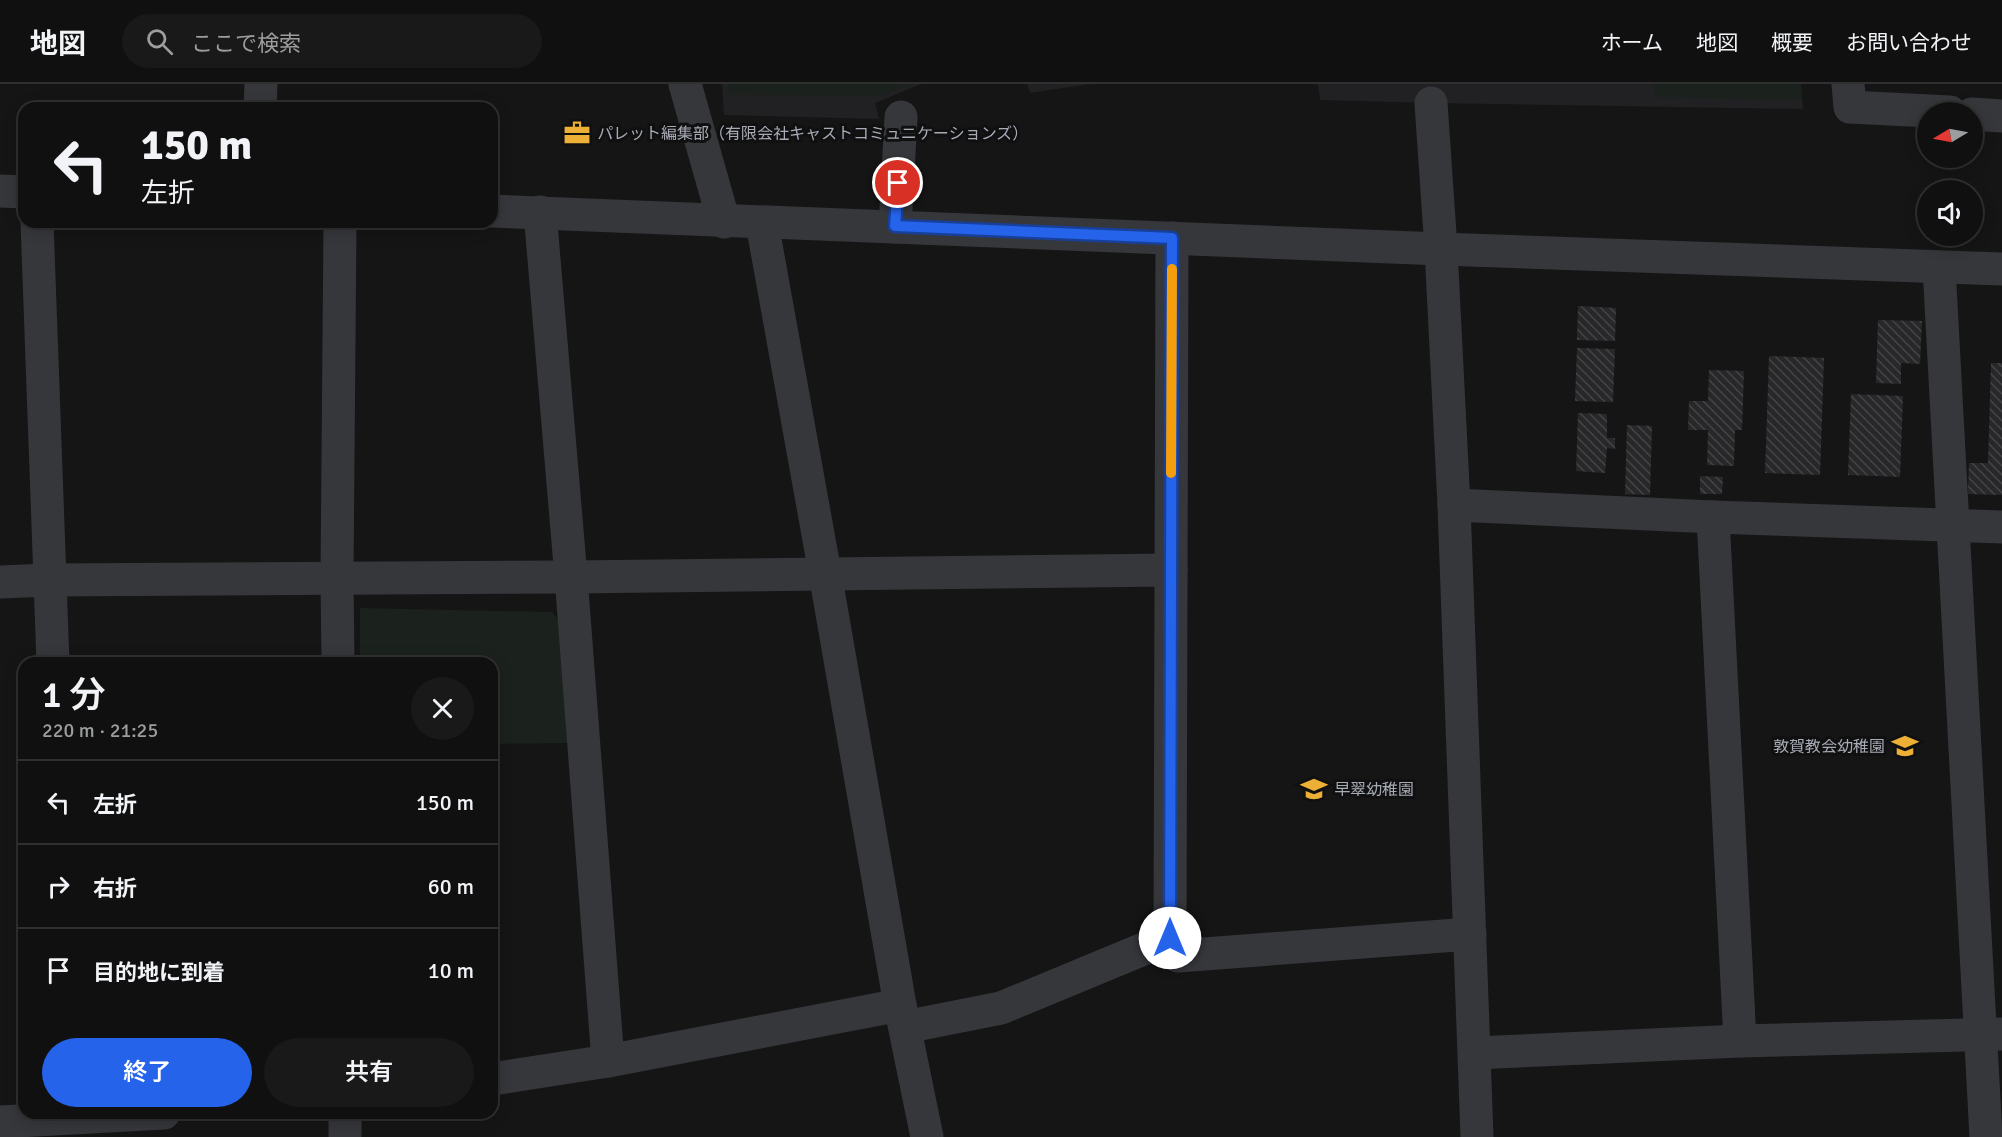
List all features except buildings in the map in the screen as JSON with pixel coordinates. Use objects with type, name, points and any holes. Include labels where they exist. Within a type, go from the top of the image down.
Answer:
[{"type":"street","points":[[260,102],[261,84]]},
{"type":"street","points":[[685,84],[724,222]]},
{"type":"street","points":[[1848,84],[1850,107],[1917,110]]},
{"type":"street","points":[[1431,104],[1454,505],[1477,1137]]},
{"type":"street","points":[[1983,115],[2002,116]]},
{"type":"street","points":[[895,226],[901,117]]},
{"type":"street","points":[[0,191],[18,192]]},
{"type":"street","points":[[498,211],[724,222],[895,226],[1441,249],[2002,268]]},
{"type":"street","points":[[540,212],[608,1061]]},
{"type":"street","points":[[762,223],[902,1016],[927,1137]]},
{"type":"street","points":[[37,228],[53,657]]},
{"type":"street","points":[[338,657],[340,228]]},
{"type":"street","points":[[1172,238],[1170,938],[1178,956],[1470,934]]},
{"type":"street","points":[[1939,267],[1952,526],[1991,1035],[1986,1137]]},
{"type":"street","points":[[1454,505],[1713,518],[2002,527]]},
{"type":"street","points":[[1713,518],[1740,1041]]},
{"type":"street","points":[[0,582],[1171,570]]},
{"type":"street","points":[[498,1078],[902,1016],[1001,1008],[1170,938]]},
{"type":"street","points":[[1475,1053],[1740,1041],[1991,1035]]},
{"type":"street","points":[[0,1122],[38,1119]]},
{"type":"street","points":[[345,1119],[345,1137]]},
{"type":"shaded area","points":[[722,84],[921,84],[875,103],[879,119],[724,115]]},
{"type":"shaded area","points":[[728,84],[913,84],[880,96],[728,94]]},
{"type":"shaded area","points":[[1027,84],[1090,84],[1030,93]]},
{"type":"shaded area","points":[[1318,84],[1801,84],[1803,109],[1320,100]]},
{"type":"shaded area","points":[[1654,84],[1801,84],[1802,99],[1655,97]]},
{"type":"shaded area","points":[[360,608],[552,612],[560,622],[572,743],[498,744],[498,657],[360,657]]},
{"type":"slow traffic","points":[[1171,473],[1172,269]]},
{"type":"place","name":"パレット編集部（有限会社キャストコミュニケーションズ）","points":[[577,133]]},
{"type":"place","name":"敦賀教会幼稚園","points":[[1905,746]]},
{"type":"place","name":"早翠幼稚園","points":[[1314,789]]},
{"type":"route","points":[[898,183],[895,226],[1172,238],[1170,938]]}]
